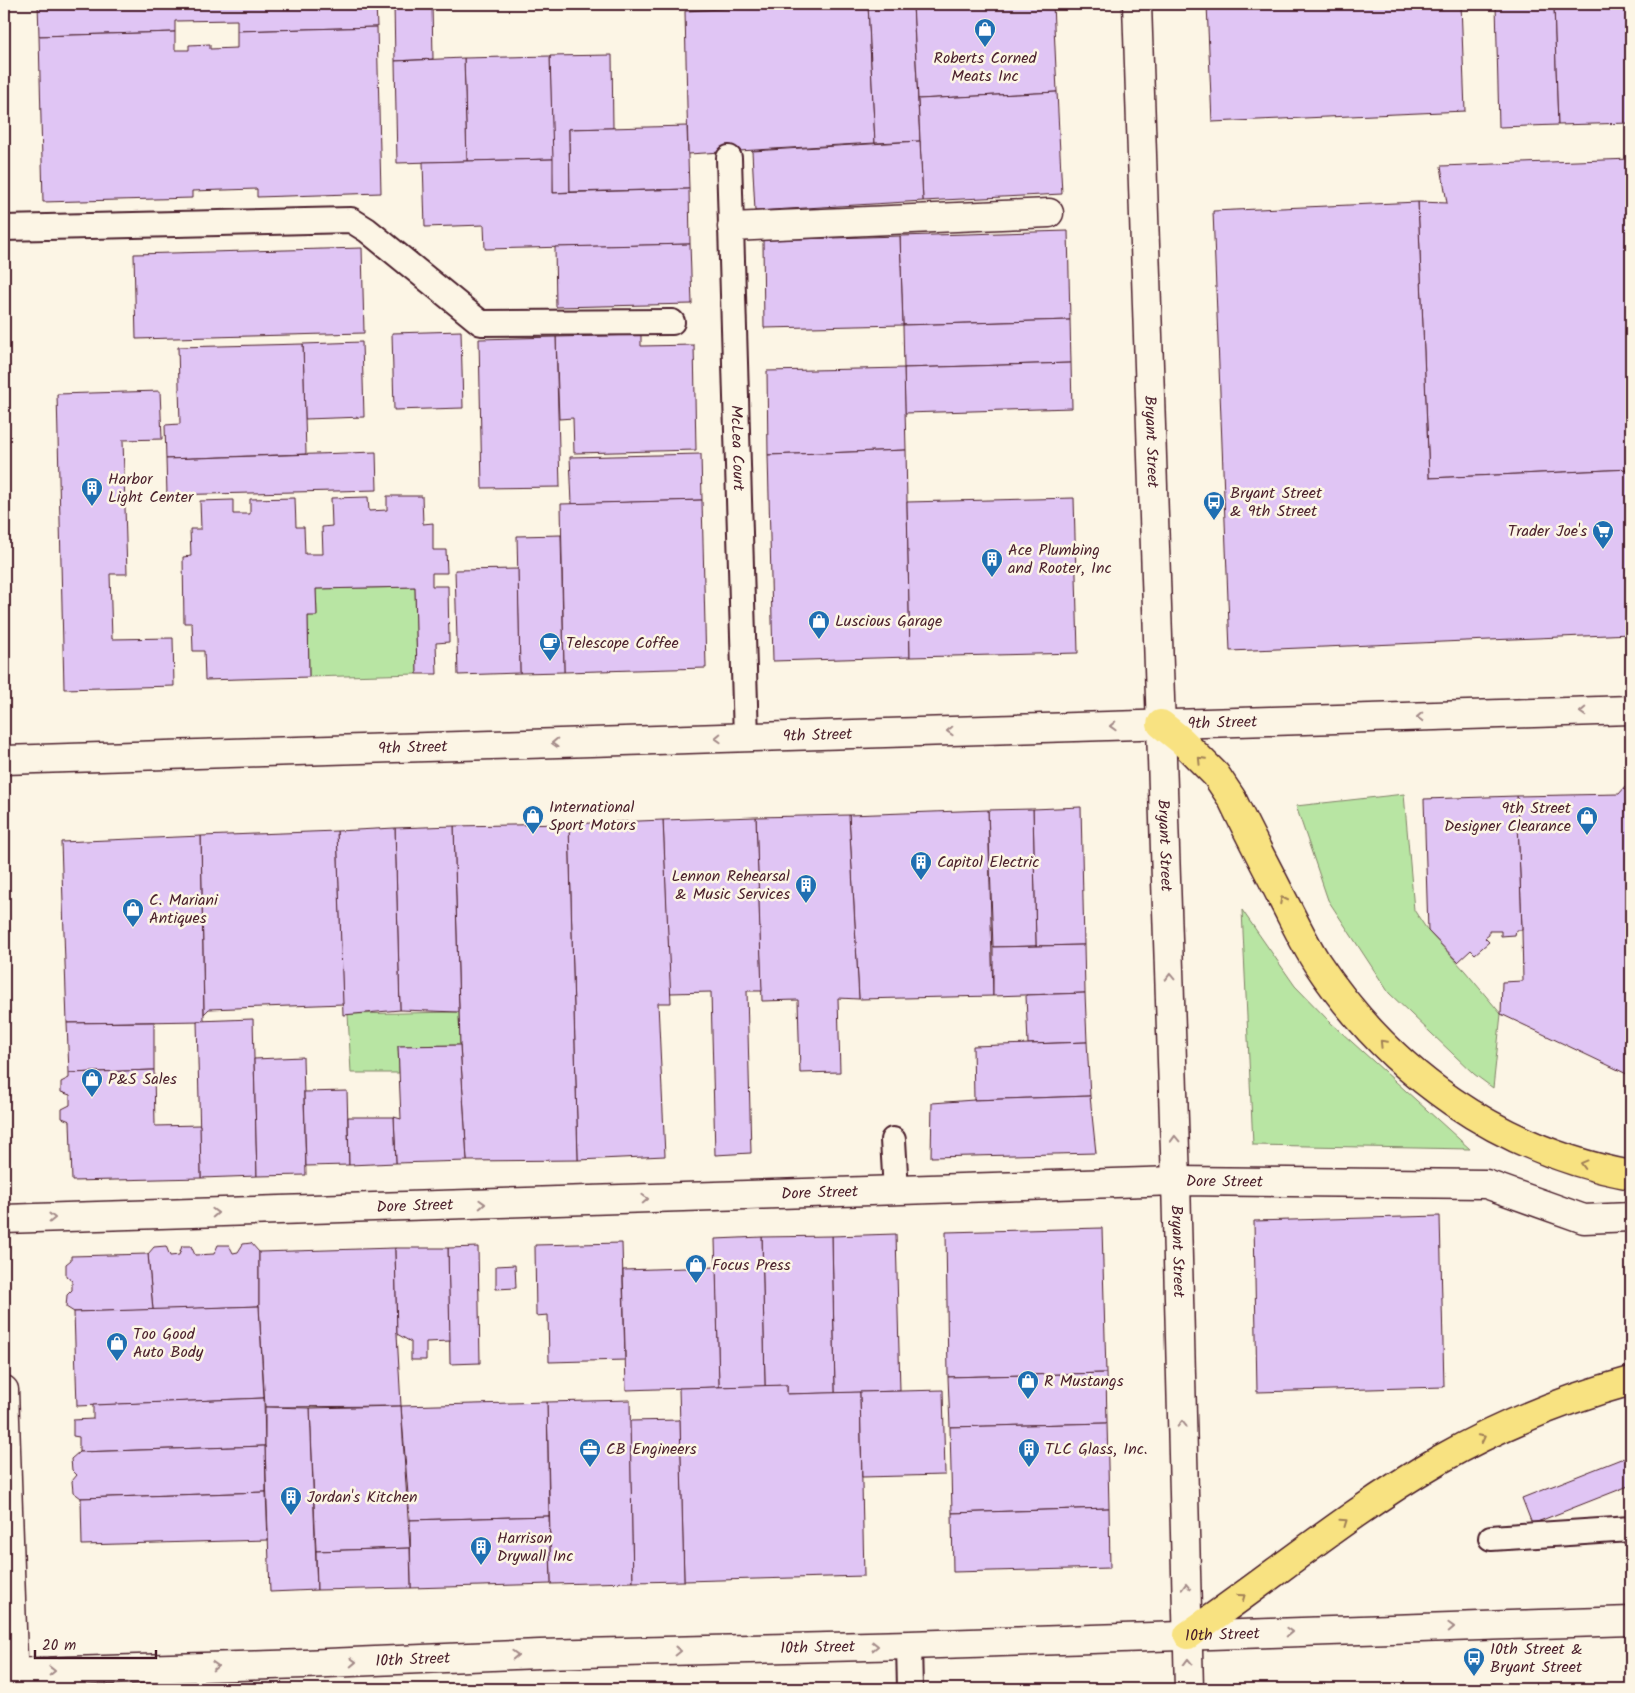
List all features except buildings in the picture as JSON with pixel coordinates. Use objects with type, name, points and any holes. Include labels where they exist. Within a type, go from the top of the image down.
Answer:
[{"type":"highway","points":[[1162,724],[1193,751],[1216,776],[1232,799],[1305,943],[1339,994],[1370,1030],[1418,1077],[1447,1099],[1480,1120],[1514,1138],[1581,1164],[1631,1175]]},
{"type":"highway","points":[[1188,1635],[1342,1523],[1440,1460],[1502,1428],[1563,1403],[1631,1381]]},
{"type":"main road","name":"Bryant Street","points":[[1137,4],[1162,724],[1189,1689]]},
{"type":"main road","points":[[732,226],[1049,213]]},
{"type":"main road","name":"9th Street","points":[[4,760],[1631,710]]},
{"type":"main road","name":"Dore Street","points":[[4,1219],[1176,1181],[1486,1184],[1584,1219],[1631,1217]]},
{"type":"main road","points":[[4,1390],[10,1678]]},
{"type":"main road","name":"10th Street","points":[[10,1678],[540,1654],[909,1645],[1631,1621]]},
{"type":"lane","name":"McLea Court","points":[[729,158],[746,738]]},
{"type":"lane","points":[[4,228],[351,220],[367,230],[481,323],[672,322]]},
{"type":"lane","points":[[893,1140],[896,1191]]},
{"type":"lane","points":[[1491,1538],[1631,1529]]},
{"type":"lane","points":[[909,1645],[910,1689]]},
{"type":"green space","points":[[415,587],[417,674],[309,677],[308,616],[317,615],[316,589]]},
{"type":"green space","points":[[1404,794],[1414,910],[1428,931],[1501,1014],[1493,1088],[1474,1074],[1389,993],[1328,900],[1296,806]]},
{"type":"green space","points":[[1242,910],[1295,986],[1331,1023],[1470,1149],[1253,1145]]},
{"type":"green space","points":[[459,1012],[460,1045],[398,1046],[399,1073],[351,1073],[348,1014]]},
{"type":"place","name":"Roberts Corned Meats Inc","points":[[985,48]]},
{"type":"place","name":"Harbor Light Center","points":[[92,507]]},
{"type":"place","name":"Bryant Street & 9th Street","points":[[1214,521]]},
{"type":"place","name":"Trader Joe's","points":[[1603,550]]},
{"type":"place","name":"Ace Plumbing and Rooter, Inc","points":[[992,578]]},
{"type":"place","name":"Luscious Garage","points":[[819,640]]},
{"type":"place","name":"Telescope Coffee","points":[[550,662]]},
{"type":"place","name":"International Sport Motors","points":[[533,835]]},
{"type":"place","name":"9th Street Designer Clearance","points":[[1587,836]]},
{"type":"place","name":"Capitol Electric","points":[[921,881]]},
{"type":"place","name":"Lennon Rehearsal & Music Services","points":[[806,904]]},
{"type":"place","name":"C. Mariani Antiques","points":[[133,928]]},
{"type":"place","name":"P&S Sales","points":[[92,1098]]},
{"type":"place","name":"Focus Press","points":[[696,1284]]},
{"type":"place","name":"Too Good Auto Body","points":[[117,1362]]},
{"type":"place","name":"R Mustangs","points":[[1028,1400]]},
{"type":"place","name":"CB Engineers","points":[[590,1468]]},
{"type":"place","name":"TLC Glass, Inc.","points":[[1029,1468]]},
{"type":"place","name":"Jordan's Kitchen","points":[[291,1516]]},
{"type":"place","name":"Harrison Drywall Inc","points":[[481,1566]]},
{"type":"place","name":"10th Street & Bryant Street","points":[[1474,1677]]}]
